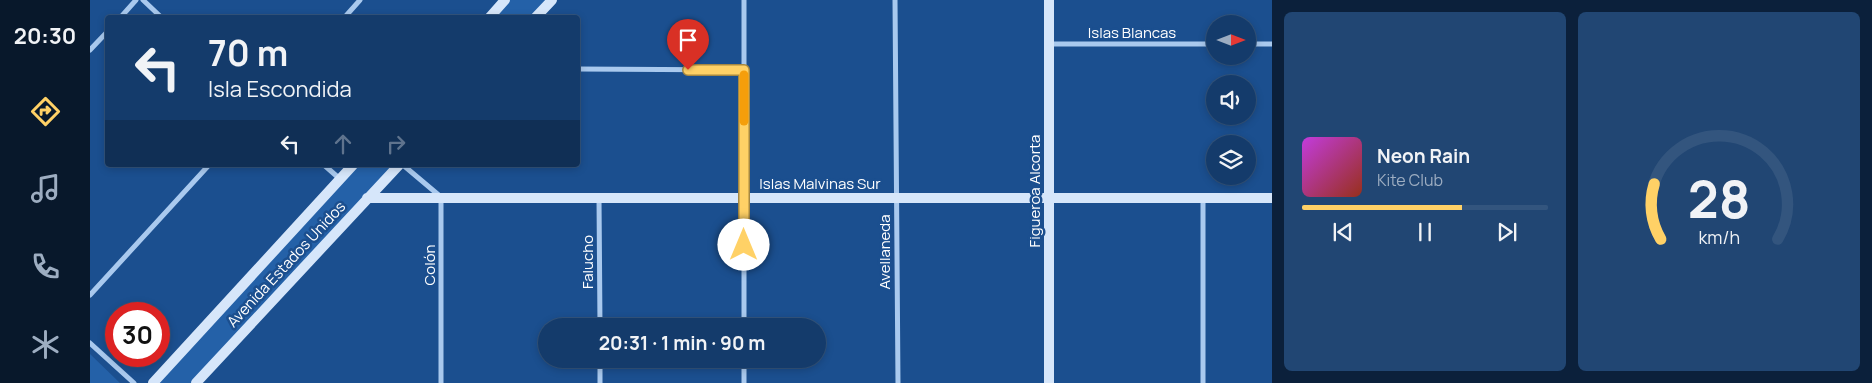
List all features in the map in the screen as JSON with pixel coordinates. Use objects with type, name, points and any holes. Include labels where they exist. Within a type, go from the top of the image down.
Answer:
[{"type":"street","points":[[123,15],[136,0]]},
{"type":"street","points":[[143,0],[159,15]]},
{"type":"street","points":[[347,15],[360,0]]},
{"type":"street","points":[[492,15],[505,0]]},
{"type":"street","points":[[539,15],[552,0]]},
{"type":"street","points":[[744,0],[744,318]]},
{"type":"street","name":"Avellaneda","points":[[894,0],[898,383]]},
{"type":"street","name":"Figueroa Alcorta","points":[[1048,383],[1049,0]]},
{"type":"street","points":[[90,50],[105,34]]},
{"type":"street","name":"Islas Blancas","points":[[1049,44],[1206,44]]},
{"type":"street","points":[[1256,44],[1272,44]]},
{"type":"street","points":[[580,69],[744,70]]},
{"type":"street","points":[[90,295],[207,167]]},
{"type":"street","points":[[326,167],[340,180]]},
{"type":"street","name":"Avenida Estados Unidos","points":[[153,383],[351,167]]},
{"type":"street","name":"Avenida Estados Unidos","points":[[196,383],[396,167]]},
{"type":"street","points":[[405,167],[441,198]]},
{"type":"street","name":"Islas Malvinas Sur","points":[[367,198],[1272,198]]},
{"type":"street","name":"Colón","points":[[441,198],[441,383]]},
{"type":"street","name":"Falucho","points":[[600,198],[600,318]]},
{"type":"street","points":[[1203,198],[1203,383]]},
{"type":"street","points":[[90,343],[134,383]]},
{"type":"street","points":[[600,368],[600,383]]},
{"type":"street","points":[[744,368],[744,383]]},
{"type":"shaded area","points":[[505,0],[552,0],[537,15],[492,15]]},
{"type":"shaded area","points":[[351,167],[397,167],[196,383],[153,383],[168,367],[170,367],[170,364]]},
{"type":"shaded area","points":[[90,354],[120,383],[90,383]]},
{"type":"slow traffic","points":[[744,75],[744,121]]},
{"type":"route","points":[[688,70],[744,70],[744,245]]}]
